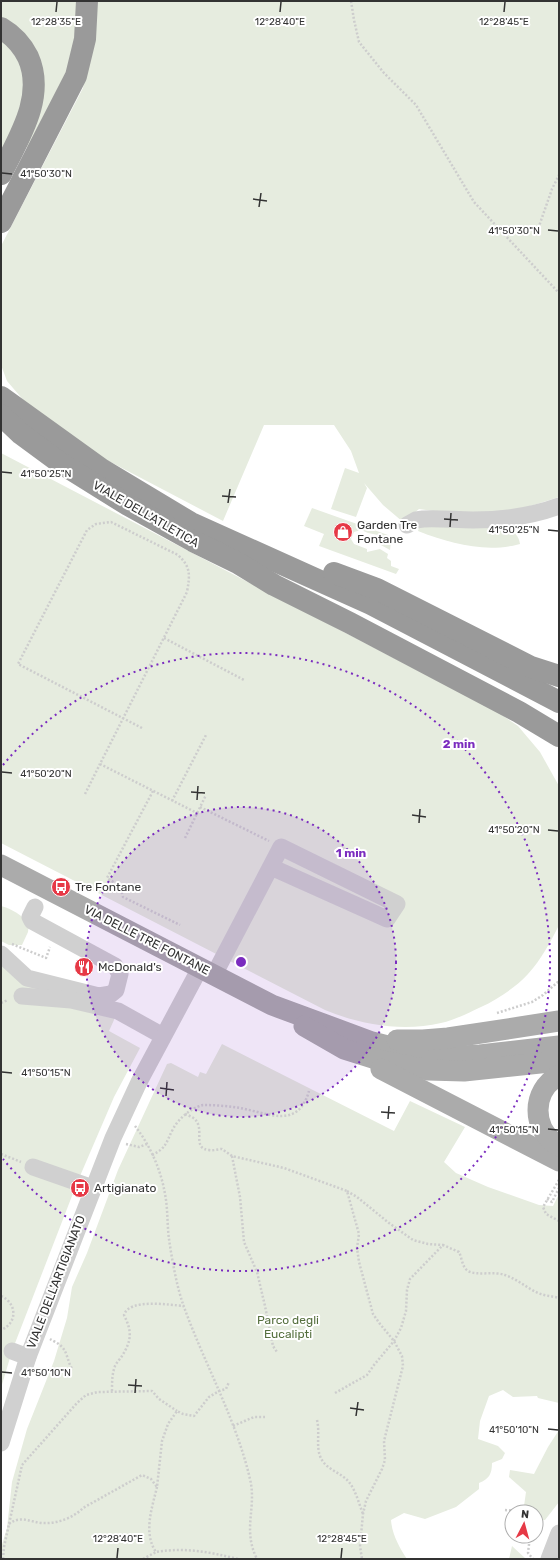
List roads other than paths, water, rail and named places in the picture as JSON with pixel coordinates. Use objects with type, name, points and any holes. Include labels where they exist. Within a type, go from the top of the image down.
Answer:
[{"type":"highway","points":[[1,222],[76,76],[85,39],[87,1]]},
{"type":"highway","points":[[1,28],[16,39],[23,49],[32,69],[34,85],[33,96],[27,117],[1,174]]},
{"type":"highway","points":[[1,381],[8,392],[23,424]]},
{"type":"highway","name":"VIALE DELL'ATLETICA","points":[[1,397],[23,424],[71,470],[128,505],[238,564]]},
{"type":"highway","name":"VIALE DELL'ATLETICA","points":[[1,415],[23,424],[71,448],[133,490],[191,524],[228,541]]},
{"type":"highway","points":[[1,422],[23,424]]},
{"type":"highway","points":[[228,541],[332,572],[361,583],[417,609],[531,667],[559,676]]},
{"type":"highway","points":[[228,541],[387,612],[559,702]]},
{"type":"highway","points":[[238,564],[265,573],[370,620],[559,719]]},
{"type":"highway","points":[[238,564],[274,585],[513,708],[559,736]]},
{"type":"main road","name":"VIA DELLE TRE FONTANE","points":[[1,865],[272,1005],[304,1027],[343,1040],[400,1065],[441,1071],[483,1070],[559,1061]]},
{"type":"main road","points":[[343,1040],[422,1040],[460,1037],[559,1021]]},
{"type":"main road","name":"VIA DELLE TRE FONTANE","points":[[343,1040],[437,1056],[472,1056],[559,1046]]},
{"type":"main road","points":[[343,1040],[559,1160]]},
{"type":"main road","points":[[559,1074],[549,1081],[540,1093],[538,1106],[542,1128],[550,1139],[559,1146]]},
{"type":"street","points":[[406,525],[416,520],[423,519],[478,520],[508,517],[538,512],[559,506]]},
{"type":"street","name":"VIALE DELL'ARTIGIANATO","points":[[1,1443],[28,1356],[93,1188],[124,1113],[163,1036],[207,971],[281,847],[397,904],[387,919],[270,867]]},
{"type":"street","points":[[3,948],[27,978],[99,996],[111,994],[116,990],[120,974],[115,966],[32,922],[30,917],[34,907]]},
{"type":"street","points":[[22,996],[71,1000],[118,1011],[163,1036]]},
{"type":"street","points":[[33,1167],[93,1188]]},
{"type":"street","points":[[12,1351],[28,1356]]},
{"type":"street","points":[[549,1559],[559,1533]]},
{"type":"place","name":"Garden Tre Fontane","points":[[343,532]]},
{"type":"place","name":"Tre Fontane","points":[[61,887]]},
{"type":"place","name":"McDonald's","points":[[84,967]]},
{"type":"place","name":"Artigianato","points":[[80,1188]]},
{"type":"park label","name":"Parco degli Eucalipti","points":[[288,1327]]}]
